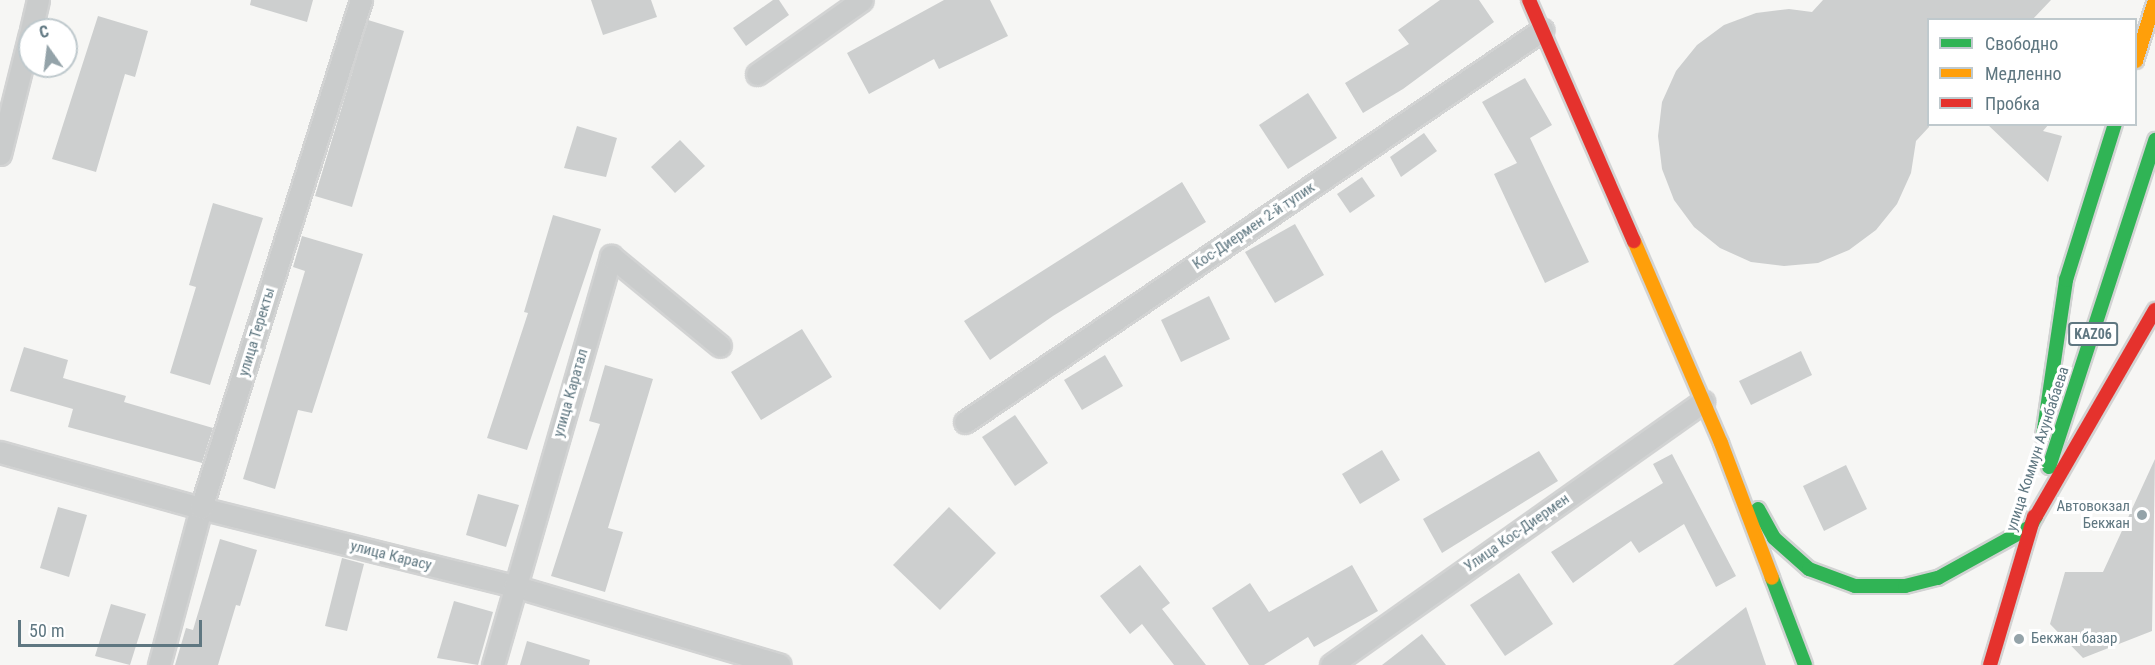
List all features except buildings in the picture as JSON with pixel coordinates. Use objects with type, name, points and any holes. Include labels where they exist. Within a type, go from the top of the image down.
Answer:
[{"type":"highway","points":[[1529,0],[1721,443],[1805,665]]},
{"type":"highway","points":[[2137,58],[2155,0]]},
{"type":"highway","points":[[2030,527],[2066,280],[2114,126]]},
{"type":"highway","name":"улица Коммун Ахунбабаева","points":[[1990,665],[2030,527],[2155,141]]},
{"type":"highway","points":[[1721,443],[1774,538],[1809,569],[1856,586],[1905,586],[1938,578],[1976,560],[2030,527],[2155,310]]},
{"type":"highway","name":"KАZ06","points":[[1998,639],[2000,665]]},
{"type":"street","points":[[34,18],[38,0]]},
{"type":"street","name":"улица Теректы","points":[[159,665],[201,508],[361,0]]},
{"type":"street","points":[[757,74],[862,0]]},
{"type":"street","name":"Кос-Диермен 2-й тупик","points":[[965,422],[1542,30]]},
{"type":"street","points":[[0,154],[19,78]]},
{"type":"street","name":"улица Каратал","points":[[493,665],[611,256],[720,346]]},
{"type":"street","name":"Улица Кос-Диермен","points":[[1331,665],[1703,402]]},
{"type":"street","name":"улица Карасу","points":[[0,452],[201,508],[514,586],[780,665]]},
{"type":"traffic: fast","points":[[2043,436],[2066,280],[2114,126]]},
{"type":"traffic: fast","points":[[2049,467],[2155,140]]},
{"type":"traffic: fast","points":[[1758,509],[1774,538],[1809,569],[1855,586],[1905,586],[1938,578],[2030,527],[2036,516]]},
{"type":"traffic: fast","points":[[1772,578],[1805,665]]},
{"type":"traffic: slow","points":[[2137,58],[2155,0]]},
{"type":"traffic: slow","points":[[1634,241],[1721,443],[1772,578]]},
{"type":"traffic: jam","points":[[1529,0],[1634,241]]},
{"type":"traffic: jam","points":[[2036,516],[2155,310]]},
{"type":"traffic: jam","points":[[1990,665],[2034,516]]},
{"type":"place","name":"Автовокзал Бекжан","points":[[2142,515]]},
{"type":"place","name":"Бекжан базар","points":[[2019,639]]}]
